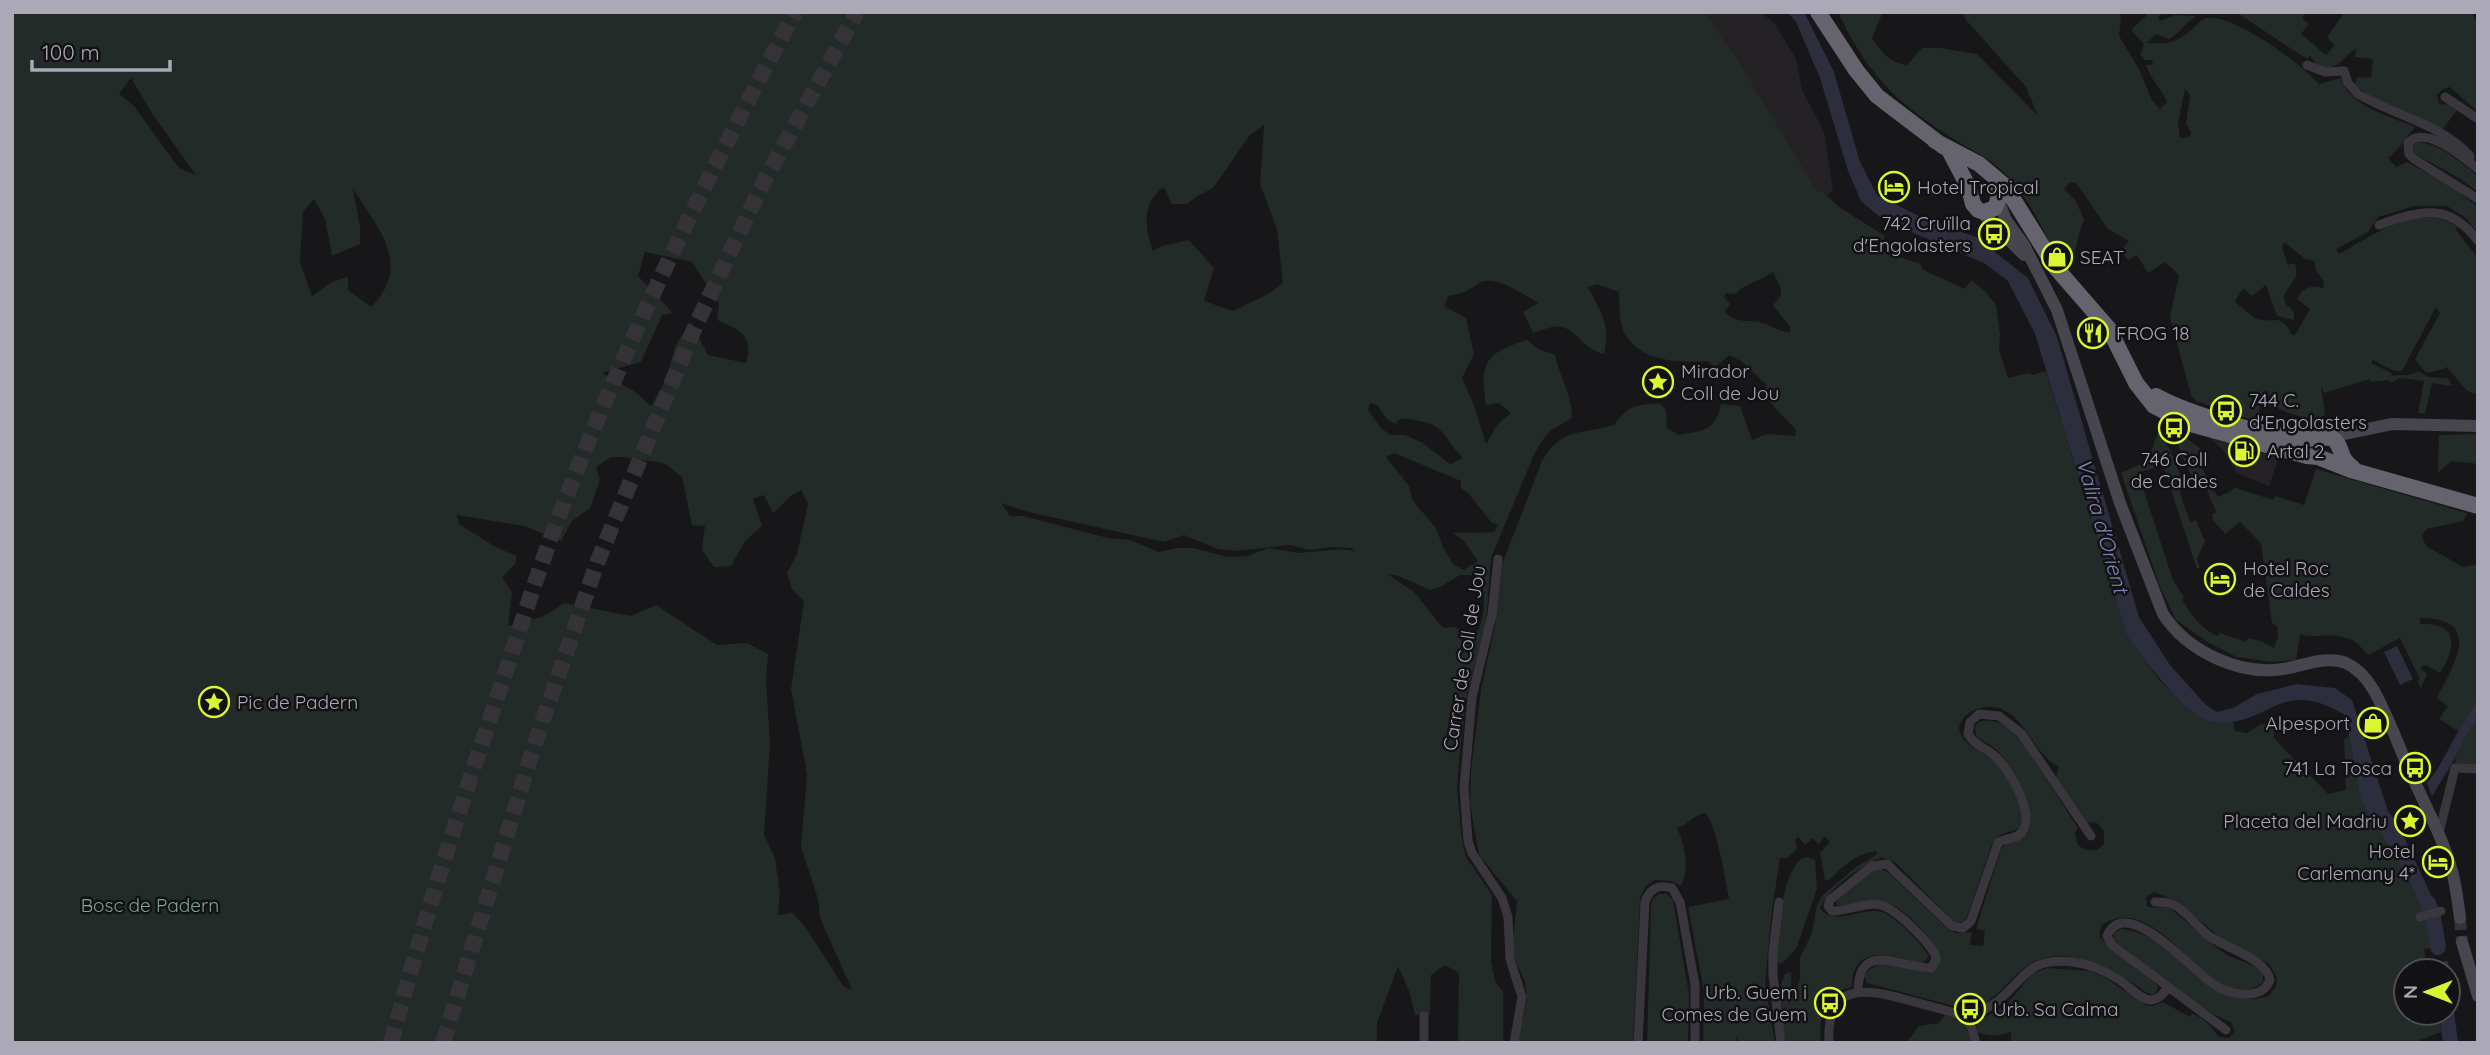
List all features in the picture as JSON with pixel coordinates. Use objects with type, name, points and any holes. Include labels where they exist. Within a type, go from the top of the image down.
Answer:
[{"type":"highway","points":[[1818,12],[1877,96],[2002,196],[2056,268],[2109,329],[2127,362],[2146,387],[2168,403],[2329,448],[2364,474],[2478,506]]},
{"type":"highway","points":[[1829,12],[1852,63]]},
{"type":"highway","points":[[1936,141],[1990,171],[2005,186],[2002,196],[1991,210],[1980,211],[1973,204],[1972,195],[1950,152]]},
{"type":"highway","points":[[1972,195],[1979,185],[2002,196]]},
{"type":"main road","points":[[2002,196],[2006,220],[2017,234],[2057,310],[2125,516],[2154,595],[2172,628],[2202,651],[2251,670],[2269,671],[2333,660],[2354,667],[2372,688],[2439,833],[2455,881],[2460,918]]},
{"type":"main road","points":[[1980,211],[2030,259]]},
{"type":"main road","points":[[2329,448],[2350,434],[2366,428],[2403,424],[2478,426]]},
{"type":"main road","points":[[2462,942],[2478,996]]},
{"type":"street","points":[[2307,65],[2325,72],[2344,71],[2348,83],[2358,94],[2441,134],[2470,156],[2469,162]]},
{"type":"street","points":[[2445,97],[2478,119]]},
{"type":"street","points":[[2478,170],[2439,141],[2426,137],[2412,138],[2408,143],[2409,154],[2414,159],[2478,199]]},
{"type":"street","points":[[2379,225],[2411,214],[2442,213],[2455,218],[2478,241]]},
{"type":"street","name":"Carrer de Coll de Jou","points":[[1498,559],[1492,615],[1471,710],[1464,806],[1472,853],[1506,906],[1510,959],[1522,997],[1514,1043]]},
{"type":"street","points":[[1858,992],[1860,974],[1868,964],[1886,959],[1931,968],[1936,960],[1935,954],[1888,908],[1875,904],[1832,911],[1828,906],[1830,900],[1872,866],[1887,864],[1952,926],[1963,929],[1971,921],[1998,843],[2005,838],[2017,836],[2024,829],[2027,820],[2023,803],[2002,764],[1989,751],[1976,745],[1968,734],[1970,722],[1979,714],[1999,716],[2021,733],[2091,836]]},
{"type":"street","points":[[2439,833],[2455,768],[2478,769]]},
{"type":"street","points":[[1638,1043],[1645,902],[1651,890],[1661,886],[1672,888],[1680,902],[1695,985],[1695,1043]]},
{"type":"street","points":[[1779,902],[1773,975],[1781,1043]]},
{"type":"street","points":[[2155,902],[2177,906],[2206,933],[2221,944],[2258,962],[2270,975],[2269,985],[2262,991],[2233,993],[2210,982],[2147,929],[2124,923],[2113,927],[2107,936],[2112,945],[2226,1030]]},
{"type":"street","points":[[2420,917],[2441,911]]},
{"type":"street","points":[[1966,1019],[2001,998],[2030,969],[2058,961],[2091,966],[2118,979],[2149,1000],[2159,997],[2168,988]]},
{"type":"street","points":[[1829,1043],[1829,1023],[1833,1012],[1848,994],[1875,991],[1960,1015],[1971,1026],[1976,1043]]},
{"type":"street","points":[[1424,1016],[1424,1043]]},
{"type":"shaded area","points":[[1705,12],[1761,12],[1775,24],[1796,59],[1802,90],[1824,132],[1833,190],[1827,195],[1821,190],[1817,192],[1741,65]]},
{"type":"shaded area","points":[[2206,435],[2279,456],[2269,486],[2237,473],[2224,451]]},
{"type":"green space","name":"Bosc de Padern","points":[[12,12],[1705,12],[1741,65],[1817,191],[1821,190],[1839,207],[1885,236],[1880,250],[1920,264],[1923,270],[1965,289],[1971,280],[1984,290],[1996,305],[1999,350],[2008,378],[2046,371],[2127,636],[2160,681],[2194,712],[2212,722],[2233,721],[2235,731],[2247,733],[2261,724],[2277,724],[2273,737],[2328,794],[2346,790],[2344,740],[2349,736],[2361,801],[2405,873],[2426,918],[2431,948],[2424,949],[2425,957],[2392,957],[2392,1027],[2440,1027],[2441,1032],[2420,1040],[2419,1043],[2011,1043],[2011,1032],[1985,1035],[1977,1032],[1976,1023],[2006,1005],[2032,974],[2047,968],[2090,971],[2104,977],[2145,1005],[2153,1006],[2163,1002],[2190,1017],[2192,1014],[2201,1018],[2219,1037],[2229,1038],[2235,1031],[2231,1022],[2200,1006],[2170,985],[2114,940],[2114,933],[2121,929],[2142,934],[2225,995],[2246,999],[2269,996],[2276,986],[2277,978],[2269,964],[2223,940],[2177,901],[2154,892],[2146,897],[2147,906],[2171,909],[2217,948],[2259,968],[2263,974],[2263,982],[2247,989],[2223,985],[2205,973],[2154,928],[2139,920],[2124,918],[2104,924],[2100,930],[2100,938],[2157,985],[2158,989],[2154,995],[2098,964],[2062,956],[2029,964],[1994,997],[1977,1007],[1976,1004],[1954,1006],[1867,983],[1864,976],[1878,965],[1895,964],[1930,973],[1939,960],[1931,942],[1916,923],[1888,903],[1874,900],[1836,905],[1837,900],[1878,868],[1888,872],[1949,930],[1956,933],[1972,932],[1970,945],[1983,946],[1985,931],[1976,929],[2000,852],[2007,844],[2027,834],[2030,822],[2026,800],[2009,767],[1998,751],[1976,736],[1975,726],[1979,722],[1997,722],[2022,741],[2078,828],[2075,833],[2078,845],[2091,850],[2104,844],[2104,831],[2097,823],[2087,822],[2056,777],[2059,767],[2040,750],[2015,717],[1998,708],[1987,707],[1972,711],[1966,716],[1960,725],[1960,732],[1965,741],[1992,759],[2007,777],[2024,815],[2020,828],[2000,835],[1992,844],[1963,922],[1954,922],[1896,863],[1882,857],[1839,884],[1820,908],[1826,914],[1840,916],[1882,912],[1908,931],[1929,957],[1922,963],[1899,957],[1876,956],[1859,963],[1852,987],[1834,994],[1828,1000],[1822,1015],[1821,1043],[1786,1043],[1780,1008],[1782,982],[1785,974],[1791,972],[1791,993],[1796,993],[1800,978],[1800,957],[1812,933],[1817,905],[1823,895],[1856,867],[1876,855],[1877,851],[1857,857],[1829,880],[1825,880],[1820,853],[1830,842],[1824,836],[1819,845],[1813,838],[1805,845],[1798,837],[1795,840],[1797,849],[1787,858],[1780,858],[1772,910],[1765,983],[1775,1043],[1739,1043],[1736,1037],[1736,1043],[1703,1043],[1704,991],[1688,907],[1729,899],[1717,840],[1705,813],[1677,828],[1685,857],[1684,880],[1681,886],[1671,881],[1655,880],[1645,887],[1640,898],[1633,1043],[1518,1043],[1527,1000],[1525,982],[1515,960],[1513,941],[1517,901],[1479,855],[1470,804],[1471,771],[1481,689],[1495,626],[1501,567],[1542,461],[1549,450],[1565,437],[1614,425],[1633,407],[1660,403],[1666,410],[1667,428],[1678,435],[1712,425],[1721,404],[1740,406],[1752,440],[1767,434],[1795,436],[1796,430],[1766,398],[1766,384],[1741,361],[1729,355],[1715,368],[1708,361],[1674,361],[1652,356],[1633,345],[1622,326],[1619,292],[1597,284],[1588,287],[1605,326],[1604,354],[1591,349],[1561,327],[1533,333],[1523,312],[1538,303],[1501,283],[1486,281],[1465,292],[1448,296],[1444,306],[1466,318],[1474,354],[1462,378],[1486,444],[1497,425],[1511,413],[1499,403],[1486,405],[1484,379],[1488,361],[1502,350],[1527,340],[1538,349],[1555,355],[1570,402],[1572,418],[1550,431],[1542,441],[1491,558],[1486,623],[1467,695],[1460,752],[1457,788],[1462,841],[1466,857],[1492,895],[1491,962],[1496,984],[1503,991],[1503,1043],[1458,1043],[1459,973],[1445,965],[1431,975],[1430,1015],[1415,1015],[1410,993],[1398,966],[1377,1023],[1377,1043],[12,1043]],"holes":[[[131,78],[153,115],[196,175],[179,168],[134,106],[119,94]],[[1264,125],[1260,184],[1277,229],[1283,283],[1268,294],[1233,311],[1204,301],[1214,268],[1189,240],[1162,246],[1153,251],[1147,216],[1151,200],[1164,187],[1172,204],[1187,204],[1213,188],[1250,135]],[[353,189],[381,232],[387,247],[389,276],[383,291],[371,307],[348,290],[348,277],[332,282],[312,296],[300,263],[303,212],[314,199],[325,219],[332,256],[360,244],[360,226]],[[645,252],[692,262],[719,304],[717,320],[738,331],[746,340],[746,363],[708,355],[691,322],[675,346],[667,378],[651,406],[634,391],[602,373],[641,362],[662,315],[673,313],[638,276]],[[1773,272],[1780,286],[1780,296],[1773,305],[1790,327],[1790,332],[1763,323],[1737,320],[1725,312],[1730,304],[1724,297],[1726,293],[1735,294]],[[1370,403],[1377,405],[1387,419],[1395,424],[1401,418],[1422,421],[1436,427],[1463,458],[1450,464],[1423,443],[1405,435],[1390,435],[1380,427],[1368,410]],[[1394,453],[1461,481],[1461,488],[1492,523],[1498,524],[1494,532],[1453,533],[1463,540],[1478,561],[1464,570],[1453,564],[1436,528],[1413,501],[1409,486],[1386,457]],[[611,457],[664,463],[682,477],[692,525],[705,526],[702,550],[714,567],[731,566],[745,541],[762,526],[753,499],[764,495],[773,513],[801,490],[808,503],[797,554],[787,573],[792,589],[804,601],[791,689],[807,774],[801,847],[818,899],[820,918],[852,990],[844,987],[806,928],[793,913],[778,915],[780,894],[775,858],[764,835],[770,743],[766,681],[768,654],[747,643],[717,645],[656,605],[631,616],[565,603],[542,617],[508,626],[512,592],[502,577],[516,563],[516,556],[459,524],[457,515],[524,526],[561,541],[572,521],[590,508],[600,480],[596,467]],[[1001,503],[1028,512],[1164,542],[1184,535],[1218,549],[1235,551],[1290,545],[1309,550],[1330,547],[1352,548],[1354,551],[1341,549],[1299,553],[1268,548],[1248,556],[1228,557],[1193,548],[1159,552],[1130,540],[1108,538],[1023,516],[1010,516]],[[1389,575],[1396,575],[1430,590],[1460,575],[1481,575],[1484,608],[1481,623],[1473,637],[1455,627],[1443,628],[1414,592]]]},
{"type":"green space","points":[[1838,12],[1883,12],[1872,38],[1891,59],[1907,65],[1922,48],[1977,54],[2038,116],[2026,87],[1966,20],[1962,12],[2118,12],[2121,18],[2119,36],[2139,69],[2152,100],[2160,109],[2167,102],[2146,65],[2153,65],[2152,60],[2145,60],[2140,54],[2144,44],[2131,30],[2147,12],[2165,12],[2158,17],[2160,21],[2175,15],[2196,16],[2169,39],[2156,34],[2147,43],[2175,41],[2202,20],[2215,18],[2230,22],[2265,41],[2319,84],[2341,78],[2345,88],[2361,103],[2415,127],[2388,158],[2396,167],[2407,162],[2478,204],[2478,233],[2466,218],[2447,206],[2414,206],[2378,217],[2368,232],[2336,249],[2339,254],[2381,230],[2413,219],[2428,217],[2457,227],[2456,230],[2478,258],[2478,394],[2467,391],[2447,367],[2425,372],[2415,359],[2440,313],[2436,307],[2402,371],[2394,371],[2373,360],[2371,363],[2392,376],[2409,375],[2418,371],[2428,377],[2448,378],[2452,386],[2432,383],[2425,414],[2418,413],[2424,381],[2400,378],[2390,383],[2389,380],[2371,382],[2370,379],[2324,393],[2321,385],[2325,415],[2312,425],[2299,416],[2280,410],[2267,390],[2261,399],[2258,418],[2253,420],[2196,401],[2191,395],[2170,317],[2179,275],[2165,262],[2148,273],[2137,255],[2128,260],[2123,254],[2129,241],[2108,229],[2076,183],[2070,182],[2064,189],[2076,201],[2084,220],[2075,251],[2064,267],[2028,203],[2011,179],[1994,164],[1910,109],[1882,82],[1848,32]],"holes":[[[2185,89],[2190,95],[2186,124],[2191,133],[2189,137],[2180,138],[2178,123]],[[2284,242],[2305,259],[2314,261],[2324,282],[2323,288],[2308,288],[2297,299],[2310,309],[2295,335],[2292,335],[2283,323],[2259,320],[2235,302],[2243,288],[2252,296],[2266,285],[2277,316],[2294,320],[2294,312],[2285,303],[2284,295],[2296,277],[2296,265],[2288,265],[2282,248]]]},
{"type":"green space","points":[[2236,12],[2301,12],[2304,14],[2302,18],[2309,24],[2301,34],[2326,55],[2335,45],[2327,37],[2345,12],[2472,12],[2478,26],[2478,112],[2450,87],[2443,89],[2437,95],[2439,104],[2453,105],[2458,109],[2442,130],[2370,97],[2355,85],[2357,77],[2371,78],[2373,59],[2355,57],[2356,49],[2336,65],[2327,68],[2316,64],[2309,55],[2309,59],[2299,54]]},
{"type":"green space","points":[[2419,142],[2443,150],[2478,176],[2478,192],[2459,178],[2413,153],[2412,145]]},
{"type":"green space","points":[[2178,432],[2205,452],[2202,468],[2218,497],[2233,490],[2233,487],[2273,500],[2275,496],[2304,505],[2316,469],[2467,513],[2464,521],[2426,529],[2422,536],[2426,546],[2463,567],[2478,564],[2478,766],[2455,764],[2457,756],[2433,795],[2427,783],[2458,731],[2439,719],[2448,706],[2437,698],[2451,672],[2459,646],[2458,635],[2452,626],[2440,620],[2420,618],[2420,624],[2442,627],[2451,638],[2449,655],[2440,673],[2426,665],[2420,668],[2427,674],[2421,688],[2417,681],[2420,679],[2400,638],[2368,655],[2356,643],[2346,638],[2300,635],[2296,660],[2271,662],[2237,657],[2209,643],[2176,620],[2160,587],[2121,473],[2146,464],[2158,433],[2169,448],[2185,486],[2180,493],[2190,522],[2196,520],[2205,541],[2197,559],[2200,568],[2197,569],[2163,465],[2138,473],[2173,580],[2184,597],[2182,599],[2185,605],[2201,625],[2217,636],[2220,633],[2246,642],[2248,638],[2274,648],[2278,636],[2277,626],[2272,623],[2261,543],[2240,522],[2225,534],[2213,520],[2212,514],[2216,512],[2205,485],[2194,482],[2180,451]]},
{"type":"green space","points":[[2478,434],[2478,464],[2452,461],[2438,472],[2439,435]]},
{"type":"green space","points":[[1802,858],[1815,860],[1817,889],[1796,949],[1781,964],[1776,957],[1782,904],[1789,877]]},
{"type":"green space","points":[[1659,894],[1667,894],[1673,900],[1689,994],[1688,1043],[1647,1043],[1651,908],[1652,900]]},
{"type":"green space","points":[[1945,1015],[1963,1024],[1971,1043],[1906,1043],[1919,1026],[1938,1023]]},
{"type":"water","name":"Valira d'Orient","points":[[1787,12],[1804,12],[1834,72],[1860,162],[1877,195],[1925,219],[1976,237],[2028,278],[2057,337],[2139,617],[2170,665],[2206,705],[2217,712],[2233,708],[2257,694],[2297,684],[2335,688],[2352,700],[2388,811],[2398,824],[2439,912],[2438,923],[2434,923],[2434,928],[2431,929],[2432,938],[2435,938],[2436,943],[2444,941],[2445,946],[2431,948],[2426,918],[2405,873],[2361,801],[2345,715],[2323,704],[2305,700],[2289,701],[2232,722],[2213,722],[2191,710],[2166,686],[2127,636],[2035,334],[2008,281],[1984,263],[1883,220],[1861,201],[1848,171],[1820,78],[1796,22]]},
{"type":"water","points":[[2397,646],[2413,679],[2400,685],[2384,652]]},
{"type":"water","points":[[2478,698],[2475,721],[2432,796],[2427,783]]},
{"type":"water","points":[[2441,1027],[2456,1027],[2458,1043],[2443,1043]]},
{"type":"waterway","name":"Valira d'Orient","points":[[2428,903],[2438,947]]},
{"type":"tunnel","points":[[391,1043],[457,819],[549,543],[575,475],[632,340],[694,207],[795,12]]},
{"type":"tunnel","points":[[443,1043],[535,743],[597,563],[695,327],[762,185],[857,12]]},
{"type":"tunnel","points":[[2460,918],[2462,942]]},
{"type":"place","name":"Hotel Tropical","points":[[1894,187]]},
{"type":"place","name":"742 Cruïlla d'Engolasters","points":[[1994,234]]},
{"type":"place","name":"SEAT","points":[[2057,257]]},
{"type":"place","name":"FROG 18","points":[[2093,333]]},
{"type":"place","name":"Mirador Coll de Jou","points":[[1658,382]]},
{"type":"place","name":"744 C. d'Engolasters","points":[[2226,411]]},
{"type":"place","name":"746 Coll de Caldes","points":[[2174,428]]},
{"type":"place","name":"Artal 2","points":[[2244,451]]},
{"type":"place","name":"Hotel Roc de Caldes","points":[[2220,579]]},
{"type":"place","name":"Pic de Padern","points":[[214,702]]},
{"type":"place","name":"Alpesport","points":[[2373,723]]},
{"type":"place","name":"741 La Tosca","points":[[2415,768]]},
{"type":"place","name":"Placeta del Madriu","points":[[2410,821]]},
{"type":"place","name":"Hotel Carlemany 4*","points":[[2438,862]]},
{"type":"place","name":"Urb. Guem i Comes de Guem","points":[[1830,1003]]},
{"type":"place","name":"Urb. Sa Calma","points":[[1970,1009]]}]
